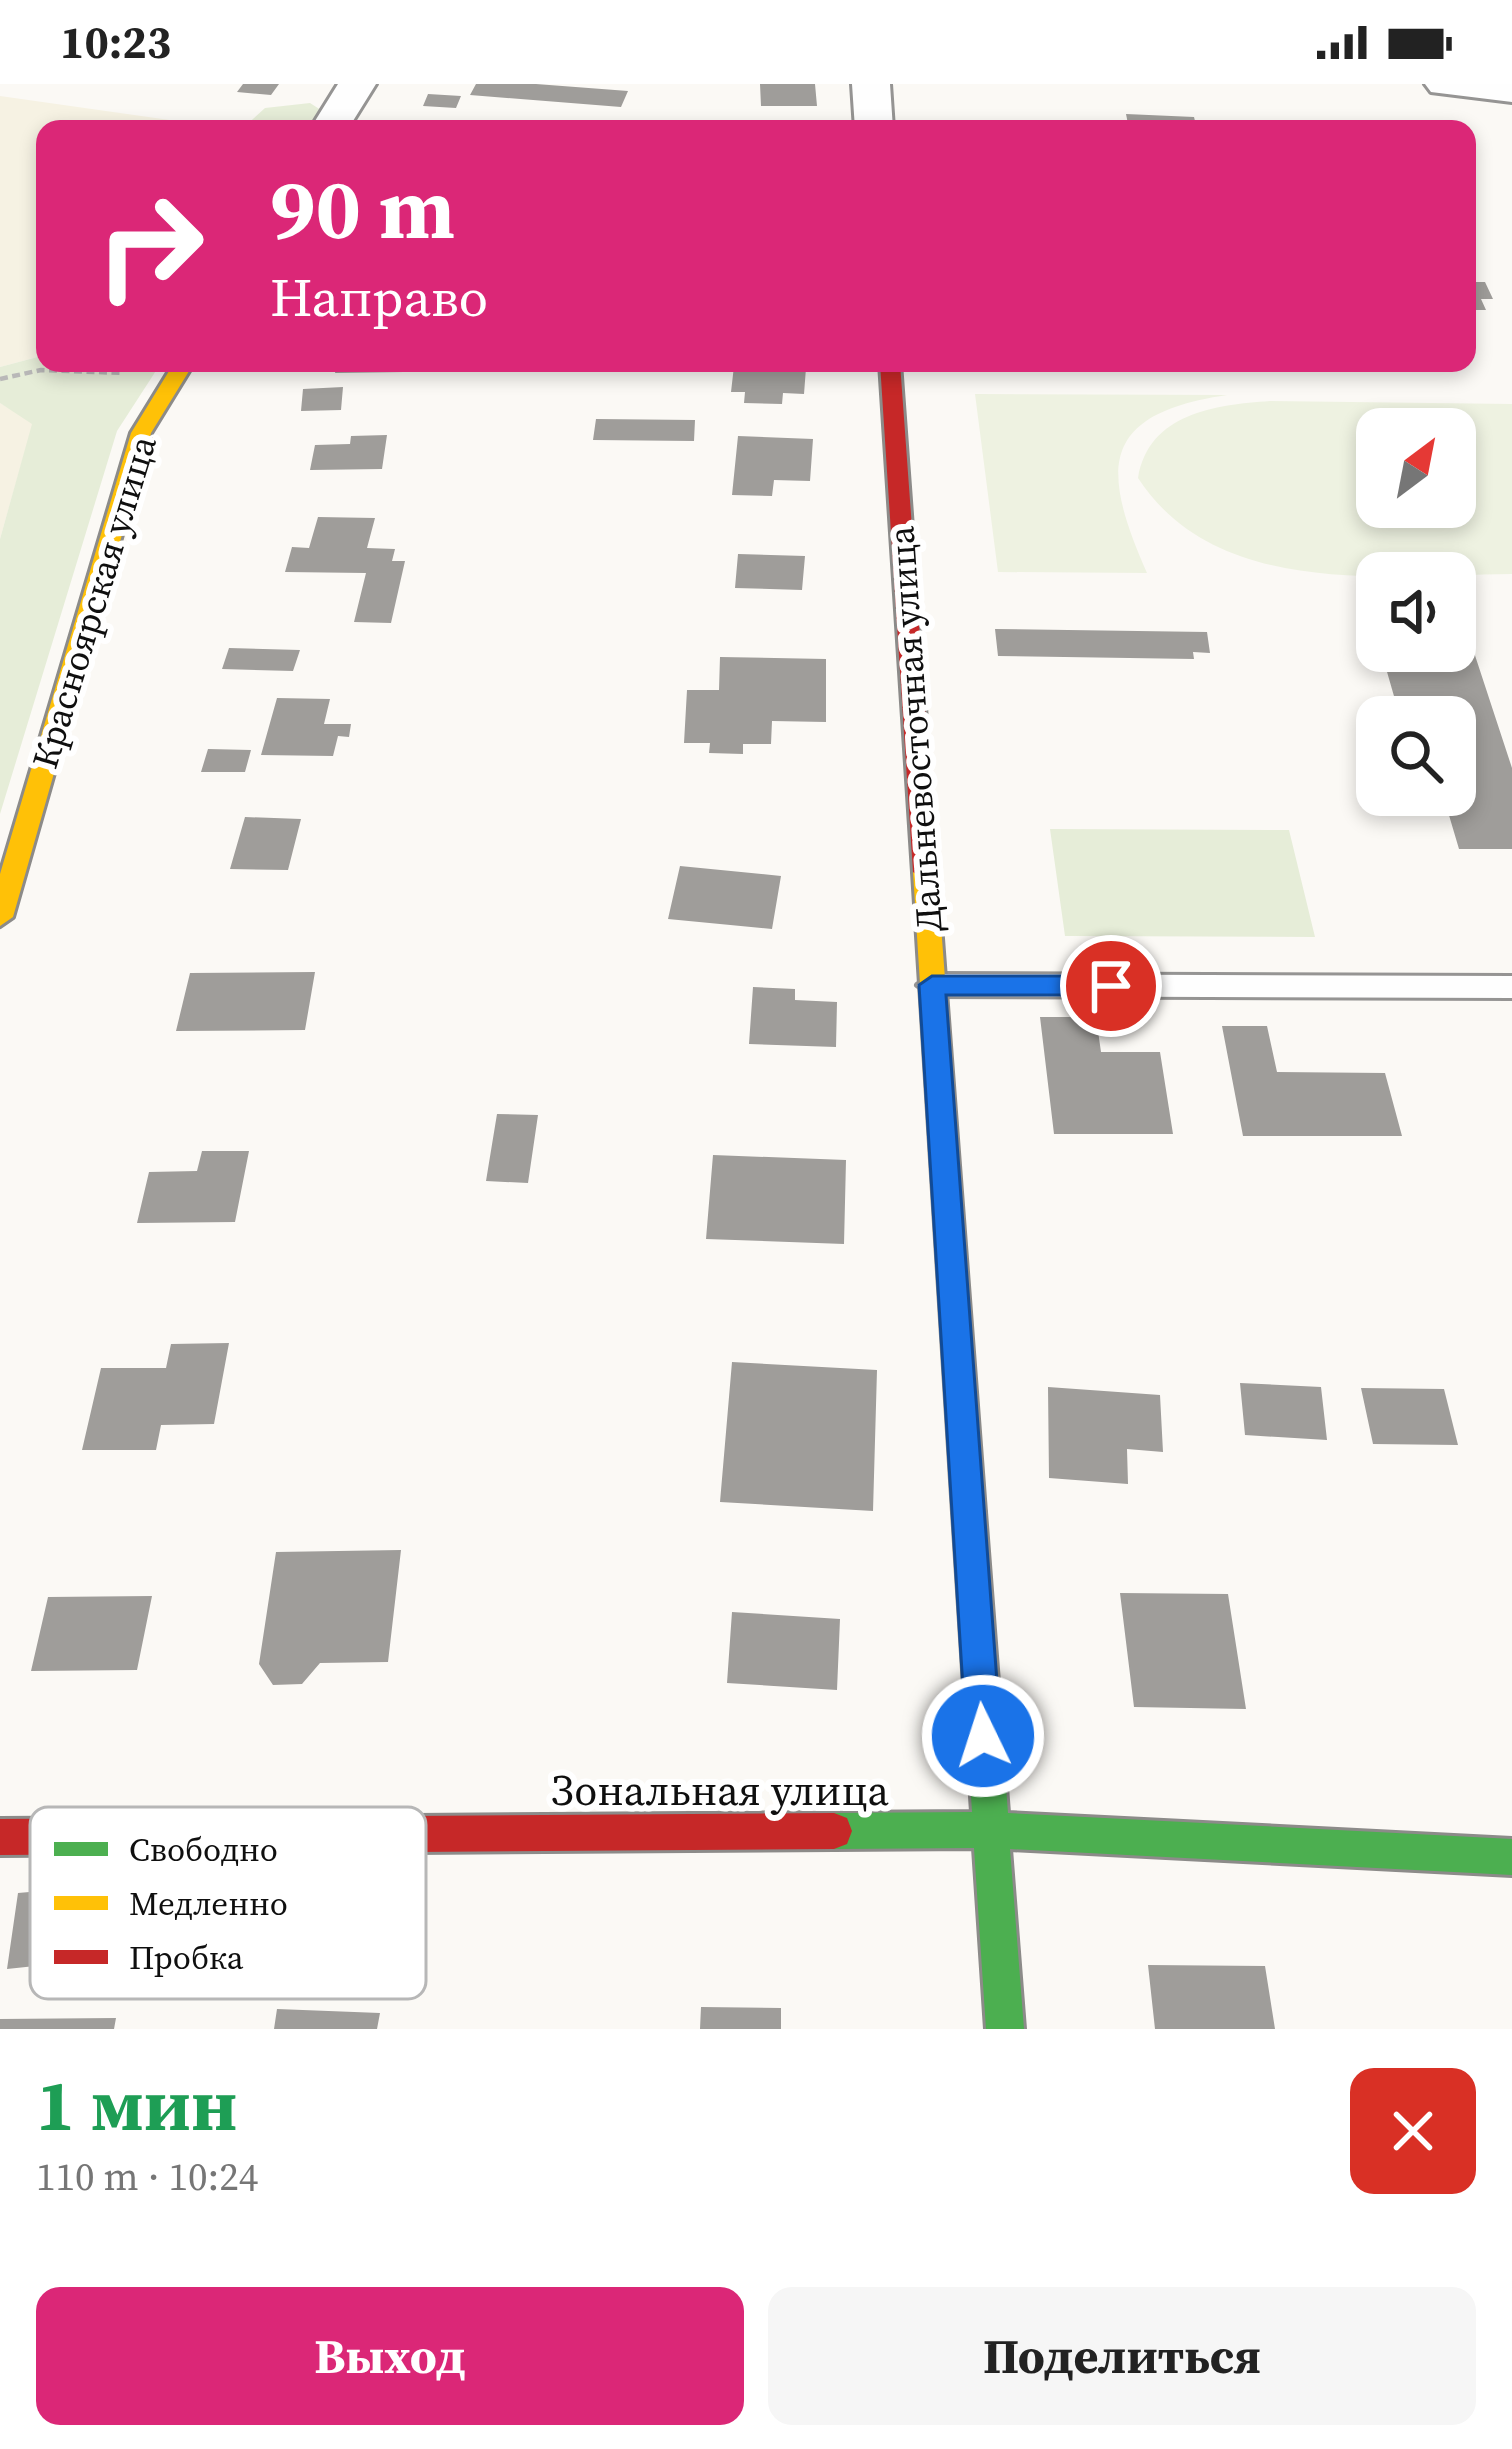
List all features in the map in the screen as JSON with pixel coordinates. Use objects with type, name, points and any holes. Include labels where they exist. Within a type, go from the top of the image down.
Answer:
[{"type":"street","points":[[335,120],[357,84]]},
{"type":"street","points":[[871,84],[873,120]]},
{"type":"street","points":[[1444,84],[1512,91]]},
{"type":"street","name":"Красноярская улица","points":[[0,917],[141,434],[179,372]]},
{"type":"street","name":"Дальневосточная улица","points":[[891,372],[1005,2029]]},
{"type":"street","name":"Зональная улица","points":[[426,1834],[990,1829],[1512,1857]]},
{"type":"street","name":"Зональная улица","points":[[0,1837],[30,1837]]},
{"type":"lane","points":[[932,985],[1512,987]]},
{"type":"path","points":[[0,379],[36,371]]},
{"type":"shaded area","points":[[0,96],[169,120],[36,120],[36,357],[0,367]]},
{"type":"shaded area","points":[[0,403],[33,423],[0,539]]},
{"type":"green space","points":[[310,103],[324,112],[318,120],[252,120],[265,108]]},
{"type":"green space","points":[[36,357],[36,372],[155,372],[117,431],[0,814],[0,539],[32,424],[0,403],[0,367]]},
{"type":"green space","points":[[975,394],[1227,395],[1154,416],[1133,432],[1122,452],[1118,476],[1122,504],[1147,573],[998,572]]},
{"type":"green space","points":[[1270,401],[1512,404],[1512,574],[1476,575],[1476,552],[1356,552],[1356,576],[1308,572],[1258,562],[1212,544],[1172,517],[1138,478],[1156,439],[1170,426],[1207,410]]},
{"type":"green space","points":[[1050,829],[1289,830],[1315,937],[1065,936]]},
{"type":"building","points":[[243,84],[279,84],[271,95],[237,92]]},
{"type":"building","points":[[476,84],[628,91],[621,107],[470,95]]},
{"type":"building","points":[[760,84],[815,84],[817,106],[761,106]]},
{"type":"building","points":[[428,94],[461,96],[456,108],[423,106]]},
{"type":"building","points":[[1126,114],[1195,120],[1127,120]]},
{"type":"building","points":[[1476,282],[1485,282],[1493,299],[1481,299],[1486,310],[1476,310]]},
{"type":"building","points":[[733,372],[806,372],[804,394],[783,393],[782,404],[744,403],[745,392],[731,392]]},
{"type":"building","points":[[343,387],[341,410],[301,411],[303,389]]},
{"type":"building","points":[[596,419],[695,420],[694,441],[593,440]]},
{"type":"building","points":[[387,435],[382,469],[310,470],[315,445],[350,444],[351,436]]},
{"type":"building","points":[[738,436],[813,439],[810,481],[774,480],[772,496],[732,495]]},
{"type":"building","points":[[318,517],[375,518],[367,548],[395,549],[392,561],[405,561],[391,623],[354,622],[366,573],[285,572],[292,547],[309,548]]},
{"type":"building","points":[[738,554],[805,556],[802,590],[735,588]]},
{"type":"building","points":[[995,629],[1207,632],[1210,653],[1193,652],[1194,659],[998,656]]},
{"type":"building","points":[[229,648],[300,650],[293,671],[222,669]]},
{"type":"building","points":[[720,657],[826,659],[826,722],[772,721],[771,744],[743,744],[743,754],[709,753],[710,743],[684,743],[687,690],[719,690]]},
{"type":"building","points":[[1476,658],[1512,768],[1512,849],[1459,849],[1449,816],[1476,816],[1476,696],[1394,696],[1387,672],[1476,672]]},
{"type":"building","points":[[277,698],[330,699],[324,724],[351,724],[349,737],[338,736],[333,756],[261,755]]},
{"type":"building","points":[[208,749],[251,750],[245,772],[201,772]]},
{"type":"building","points":[[245,817],[301,819],[288,870],[230,869]]},
{"type":"building","points":[[680,866],[781,876],[772,929],[668,919]]},
{"type":"building","points":[[315,972],[305,1030],[176,1031],[190,973]]},
{"type":"building","points":[[753,987],[795,989],[795,1000],[837,1002],[836,1047],[749,1044]]},
{"type":"building","points":[[1040,1017],[1096,1017],[1101,1052],[1160,1052],[1173,1134],[1054,1134]]},
{"type":"building","points":[[1222,1026],[1267,1026],[1277,1072],[1385,1073],[1402,1136],[1243,1136]]},
{"type":"building","points":[[497,1114],[538,1115],[528,1183],[486,1181]]},
{"type":"building","points":[[202,1151],[249,1151],[235,1222],[137,1223],[149,1172],[197,1171]]},
{"type":"building","points":[[713,1155],[846,1160],[844,1244],[706,1239]]},
{"type":"building","points":[[229,1343],[214,1424],[161,1425],[156,1450],[82,1450],[101,1368],[166,1368],[171,1344]]},
{"type":"building","points":[[732,1362],[877,1370],[873,1511],[720,1502]]},
{"type":"building","points":[[1240,1383],[1321,1387],[1327,1440],[1245,1435]]},
{"type":"building","points":[[1048,1387],[1160,1395],[1163,1452],[1127,1449],[1128,1484],[1049,1478]]},
{"type":"building","points":[[1361,1388],[1444,1389],[1458,1445],[1373,1444]]},
{"type":"building","points":[[401,1550],[388,1662],[320,1663],[302,1684],[273,1685],[259,1664],[276,1552]]},
{"type":"building","points":[[1120,1593],[1228,1594],[1246,1709],[1134,1707]]},
{"type":"building","points":[[152,1596],[137,1670],[31,1671],[48,1597]]},
{"type":"building","points":[[732,1612],[840,1619],[837,1690],[727,1683]]},
{"type":"building","points":[[30,1892],[30,1967],[7,1969],[18,1893]]},
{"type":"building","points":[[1148,1965],[1265,1966],[1275,2029],[1155,2029]]},
{"type":"building","points":[[701,2007],[781,2008],[781,2029],[700,2029]]},
{"type":"building","points":[[277,2009],[380,2013],[377,2029],[274,2029]]},
{"type":"building","points":[[116,2018],[114,2029],[0,2029],[0,2019]]},
{"type":"traffic: fast","points":[[969,1512],[1005,2029]]},
{"type":"traffic: fast","points":[[834,1831],[990,1830],[1512,1857]]},
{"type":"traffic: slow","points":[[0,917],[141,433],[178,372]]},
{"type":"traffic: slow","points":[[925,872],[969,1512]]},
{"type":"traffic: jam","points":[[891,372],[925,872]]},
{"type":"traffic: jam","points":[[426,1834],[834,1831]]},
{"type":"traffic: jam","points":[[0,1837],[30,1837]]},
{"type":"route","points":[[983,1736],[932,985],[1111,986]]}]
